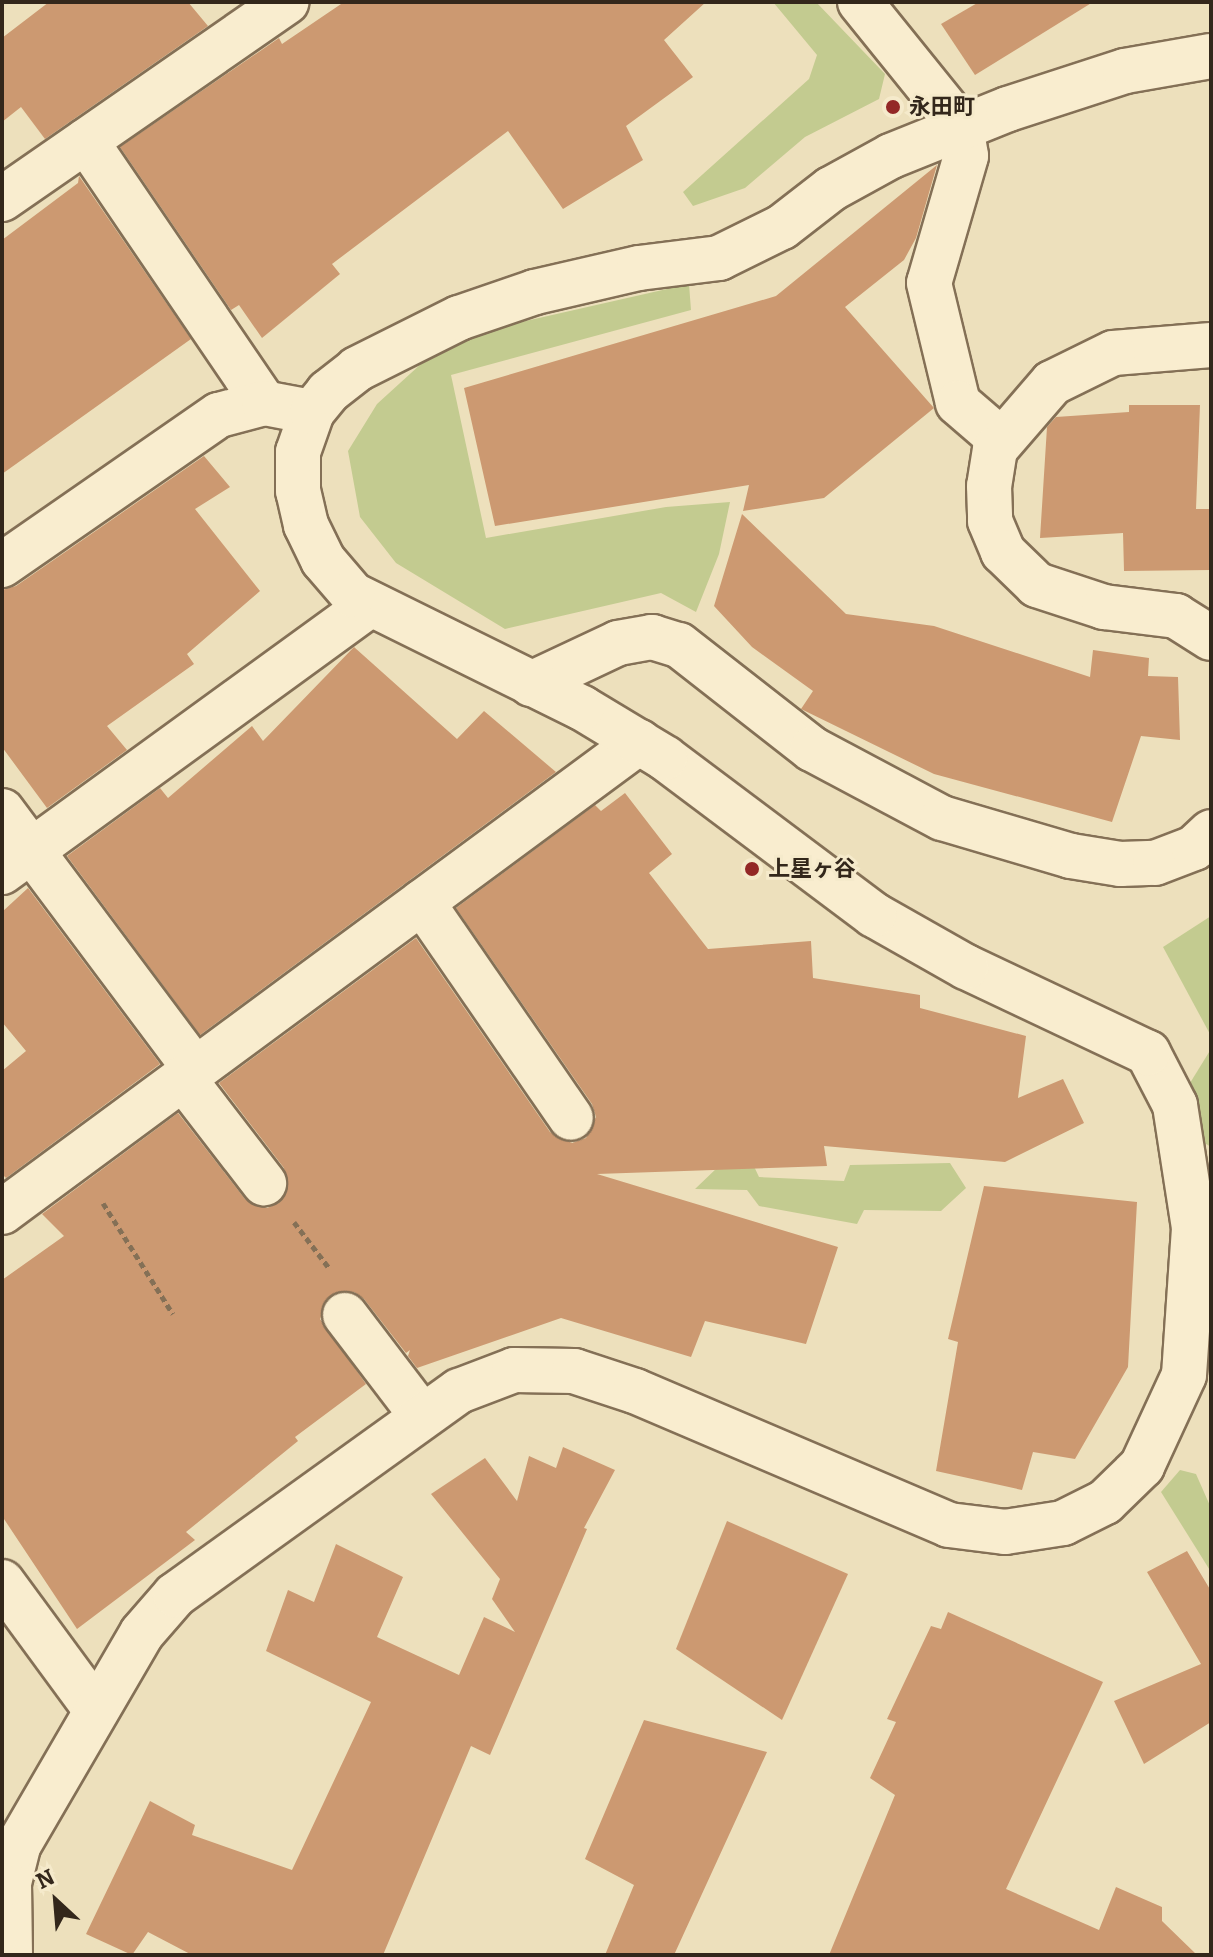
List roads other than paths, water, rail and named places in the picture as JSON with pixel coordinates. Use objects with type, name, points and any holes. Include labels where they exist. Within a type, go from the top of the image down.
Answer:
[{"type":"street","points":[[2,199],[286,2]]},
{"type":"street","points":[[860,2],[961,127],[966,156],[929,283],[958,403],[1001,440]]},
{"type":"street","points":[[10,1955],[9,1883],[18,1846],[142,1633],[175,1595],[459,1391],[514,1370],[574,1371],[635,1391],[949,1525],[1005,1532],[1063,1523],[1105,1502],[1142,1466],[1184,1375],[1194,1228],[1175,1105],[1148,1053],[966,967],[874,915],[639,742],[353,595],[323,560],[306,525],[298,491],[298,452],[312,412],[357,369],[459,318],[535,292],[639,268],[719,258],[782,227],[831,189],[961,127],[1125,71],[1211,56]]},
{"type":"street","points":[[86,141],[264,403]]},
{"type":"street","points":[[1211,345],[1113,353],[1083,364],[1052,383],[1001,440],[989,486],[990,521],[1003,552],[1037,585],[1104,607],[1176,616],[1211,638]]},
{"type":"street","points":[[2,565],[219,415],[264,403],[312,412]]},
{"type":"street","points":[[17,861],[370,605]]},
{"type":"street","points":[[531,684],[618,643],[652,637],[679,645],[812,749],[942,818],[1071,856],[1120,864],[1155,863],[1194,848],[1211,832]]},
{"type":"street","points":[[2,1212],[639,742]]},
{"type":"street","points":[[2,811],[17,861],[189,1074],[264,1183]]},
{"type":"street","points":[[422,902],[571,1118]]},
{"type":"street","points":[[345,1315],[422,1416]]},
{"type":"street","points":[[2,1582],[96,1710]]},
{"type":"place","name":"永田町","points":[[893,107]]},
{"type":"place","name":"上星ヶ谷","points":[[752,869]]}]
